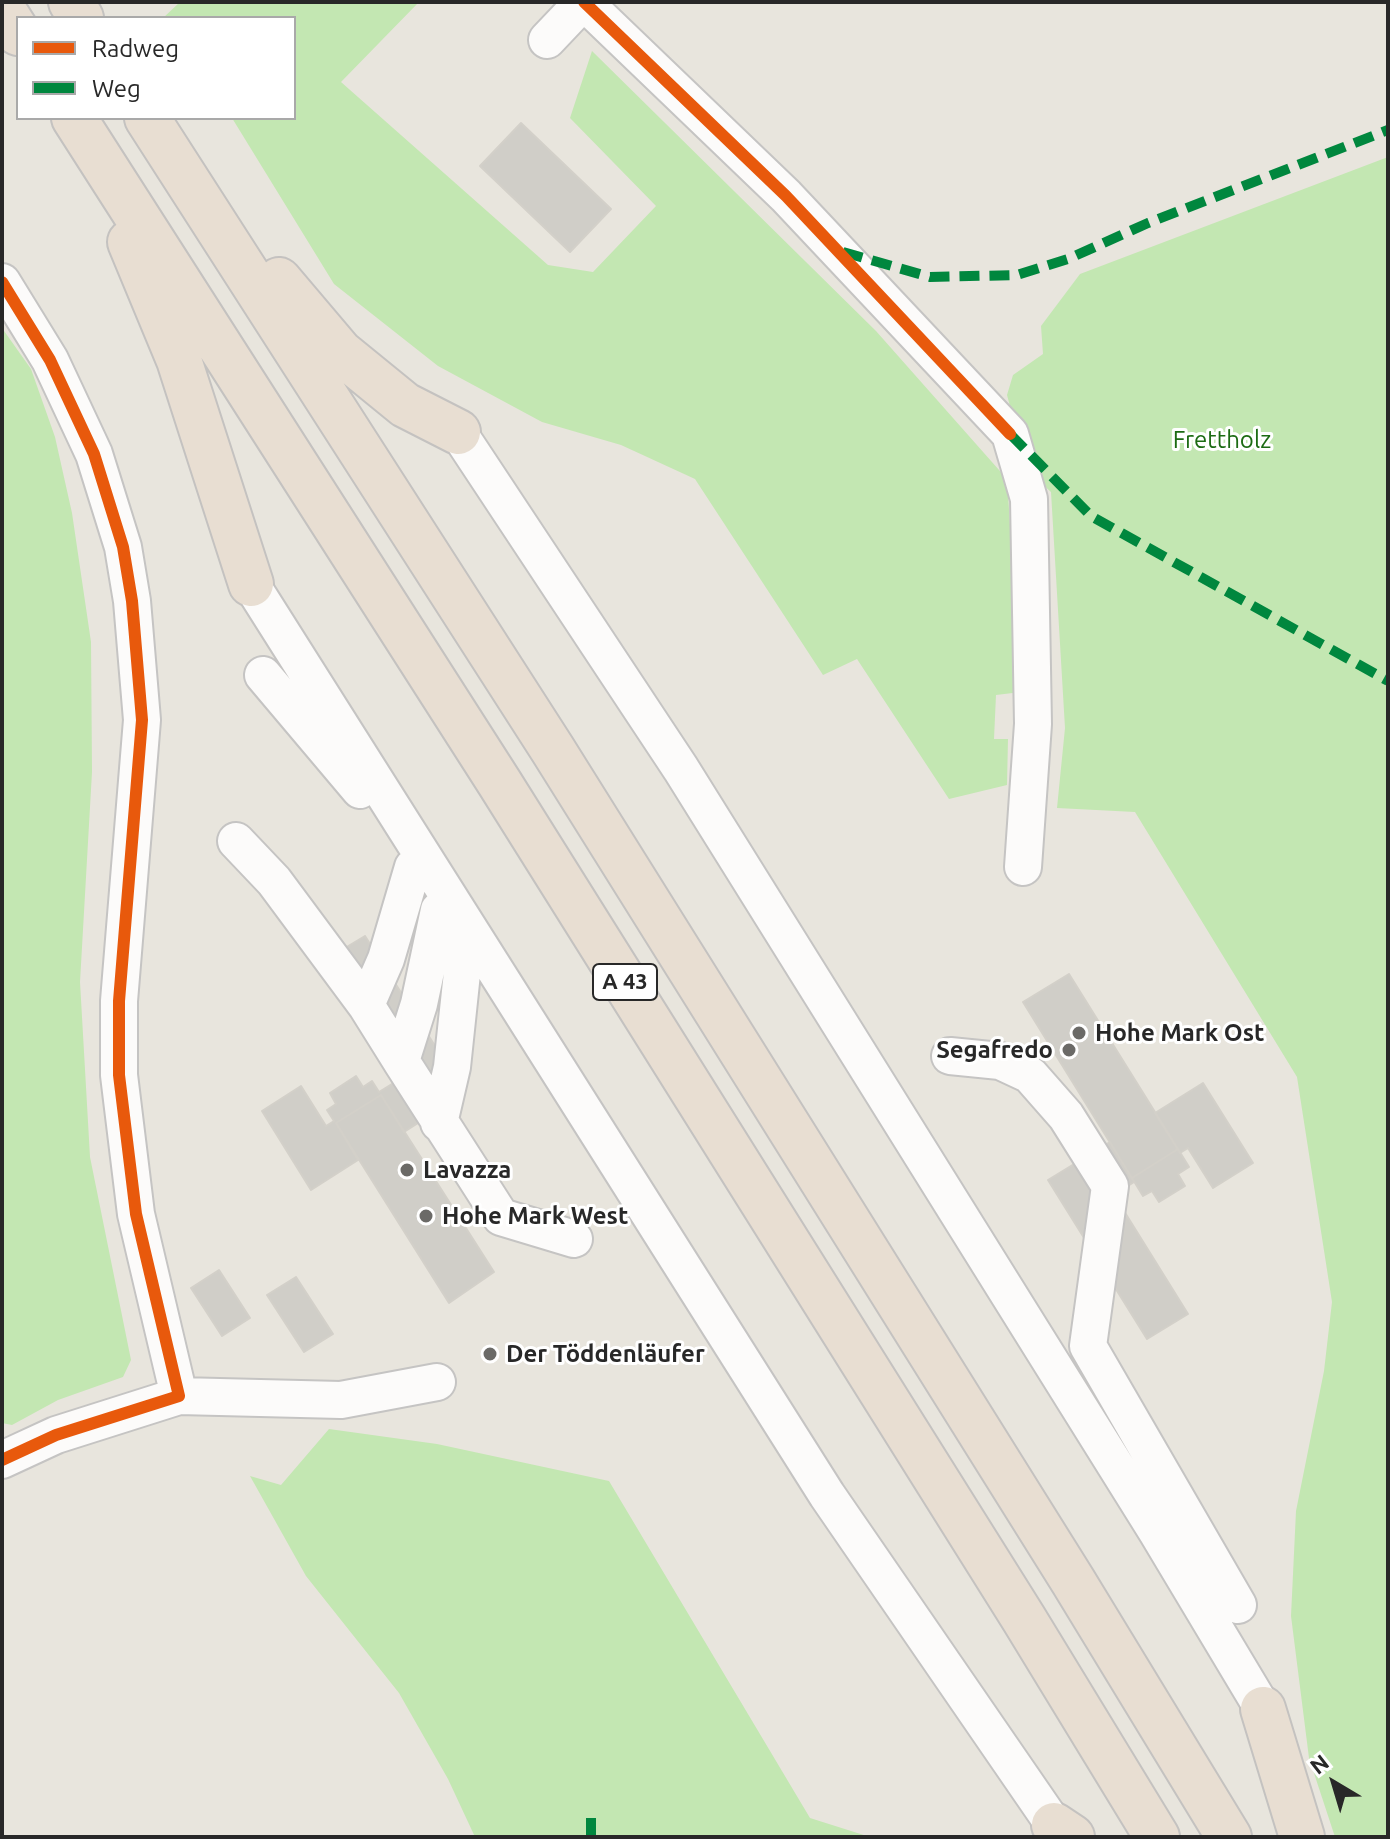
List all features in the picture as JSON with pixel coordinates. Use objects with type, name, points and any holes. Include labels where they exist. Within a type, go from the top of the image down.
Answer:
[{"type":"highway","points":[[2,8],[16,30]]},
{"type":"highway","points":[[79,125],[179,360],[251,584]]},
{"type":"highway","name":"A 43","points":[[79,125],[499,782],[1016,1605],[1157,1837]]},
{"type":"highway","points":[[153,128],[340,352],[405,405],[458,432]]},
{"type":"highway","name":"A 43","points":[[153,128],[545,736],[1073,1581],[1229,1837]]},
{"type":"highway","points":[[1263,1709],[1302,1837]]},
{"type":"street","points":[[547,40],[584,2],[786,196],[1010,434],[1025,476],[1030,511],[1033,724],[1023,867]]},
{"type":"street","points":[[2,282],[50,360],[94,454],[123,547],[132,601],[142,720],[119,1001],[119,1075],[136,1214],[179,1396]]},
{"type":"street","points":[[458,432],[681,769],[1149,1518],[1263,1709]]},
{"type":"street","points":[[251,584],[827,1495],[1063,1831]]},
{"type":"street","points":[[263,675],[375,807],[464,954],[452,1067],[439,1123]]},
{"type":"street","points":[[236,841],[274,881],[366,1005],[501,1217],[574,1239]]},
{"type":"street","points":[[366,1005],[386,959],[413,867]]},
{"type":"street","points":[[401,1061],[419,1004],[439,910]]},
{"type":"street","points":[[950,1056],[985,1057],[1015,1066],[1030,1075],[1066,1116],[1110,1186],[1088,1346],[1238,1605]]},
{"type":"street","points":[[2,1460],[56,1435],[179,1396],[341,1400],[437,1382]]},
{"type":"green space","points":[[180,2],[419,2],[341,82],[548,265],[593,272],[656,206],[570,118],[592,51],[876,331],[1007,479],[1021,692],[996,695],[994,739],[1008,739],[1007,785],[949,799],[857,659],[823,675],[695,479],[621,445],[542,422],[438,366],[334,284],[233,120],[296,120],[296,16],[165,16]]},
{"type":"green space","name":"Frettholz","points":[[1388,157],[1388,1837],[1335,1837],[1309,1758],[1291,1616],[1296,1511],[1324,1371],[1332,1302],[1297,1077],[1135,812],[1057,808],[1065,728],[1051,492],[1027,470],[1007,395],[1013,375],[1043,354],[1041,326],[1080,274]]},
{"type":"green space","points":[[2,328],[31,369],[55,437],[72,513],[91,642],[92,772],[80,982],[90,1157],[131,1360],[123,1377],[58,1400],[12,1425],[2,1423]]},
{"type":"green space","points":[[329,1429],[437,1444],[609,1481],[810,1818],[870,1837],[475,1837],[448,1779],[399,1693],[306,1576],[250,1476],[281,1485]]},
{"type":"building","points":[[521,123],[611,209],[570,252],[480,166]]},
{"type":"building","points":[[365,936],[465,1093],[404,1132],[381,1095],[336,1123],[358,1160],[311,1190],[262,1111],[301,1086],[326,1126],[334,1121],[327,1110],[336,1104],[330,1093],[356,1076],[363,1087],[372,1081],[379,1092],[400,1079],[325,960]]},
{"type":"building","points":[[1069,974],[1178,1149],[1132,1178],[1023,1002]]},
{"type":"building","points":[[1203,1083],[1253,1163],[1213,1188],[1188,1148],[1180,1153],[1155,1113]]},
{"type":"building","name":"Hohe Mark West","points":[[381,1095],[494,1272],[449,1303],[336,1123]]},
{"type":"building","points":[[1110,1142],[1134,1182],[1114,1195],[1188,1314],[1147,1339],[1048,1180]]},
{"type":"building","points":[[1178,1149],[1189,1167],[1178,1174],[1185,1186],[1159,1202],[1152,1191],[1143,1196],[1132,1178]]},
{"type":"building","points":[[219,1270],[250,1318],[222,1336],[191,1288]]},
{"type":"building","points":[[296,1277],[333,1334],[304,1352],[267,1295]]},
{"type":"marked path","points":[[843,252],[930,277],[1017,275],[1068,259],[1148,223],[1388,130]]},
{"type":"marked path","points":[[1010,434],[1091,516],[1388,681]]},
{"type":"marked path","points":[[591,1818],[591,1837]]},
{"type":"cycle path","points":[[584,2],[786,196],[1010,434]]},
{"type":"cycle path","points":[[2,282],[50,360],[94,454],[123,547],[132,601],[142,720],[119,1001],[119,1075],[136,1214],[179,1396],[56,1435],[2,1460]]},
{"type":"place","name":"Hohe Mark Ost","points":[[1079,1033]]},
{"type":"place","name":"Segafredo","points":[[1069,1050]]},
{"type":"place","name":"Lavazza","points":[[407,1170]]},
{"type":"place","name":"Hohe Mark West","points":[[426,1216]]},
{"type":"place","name":"Der Töddenläufer","points":[[490,1354]]}]
